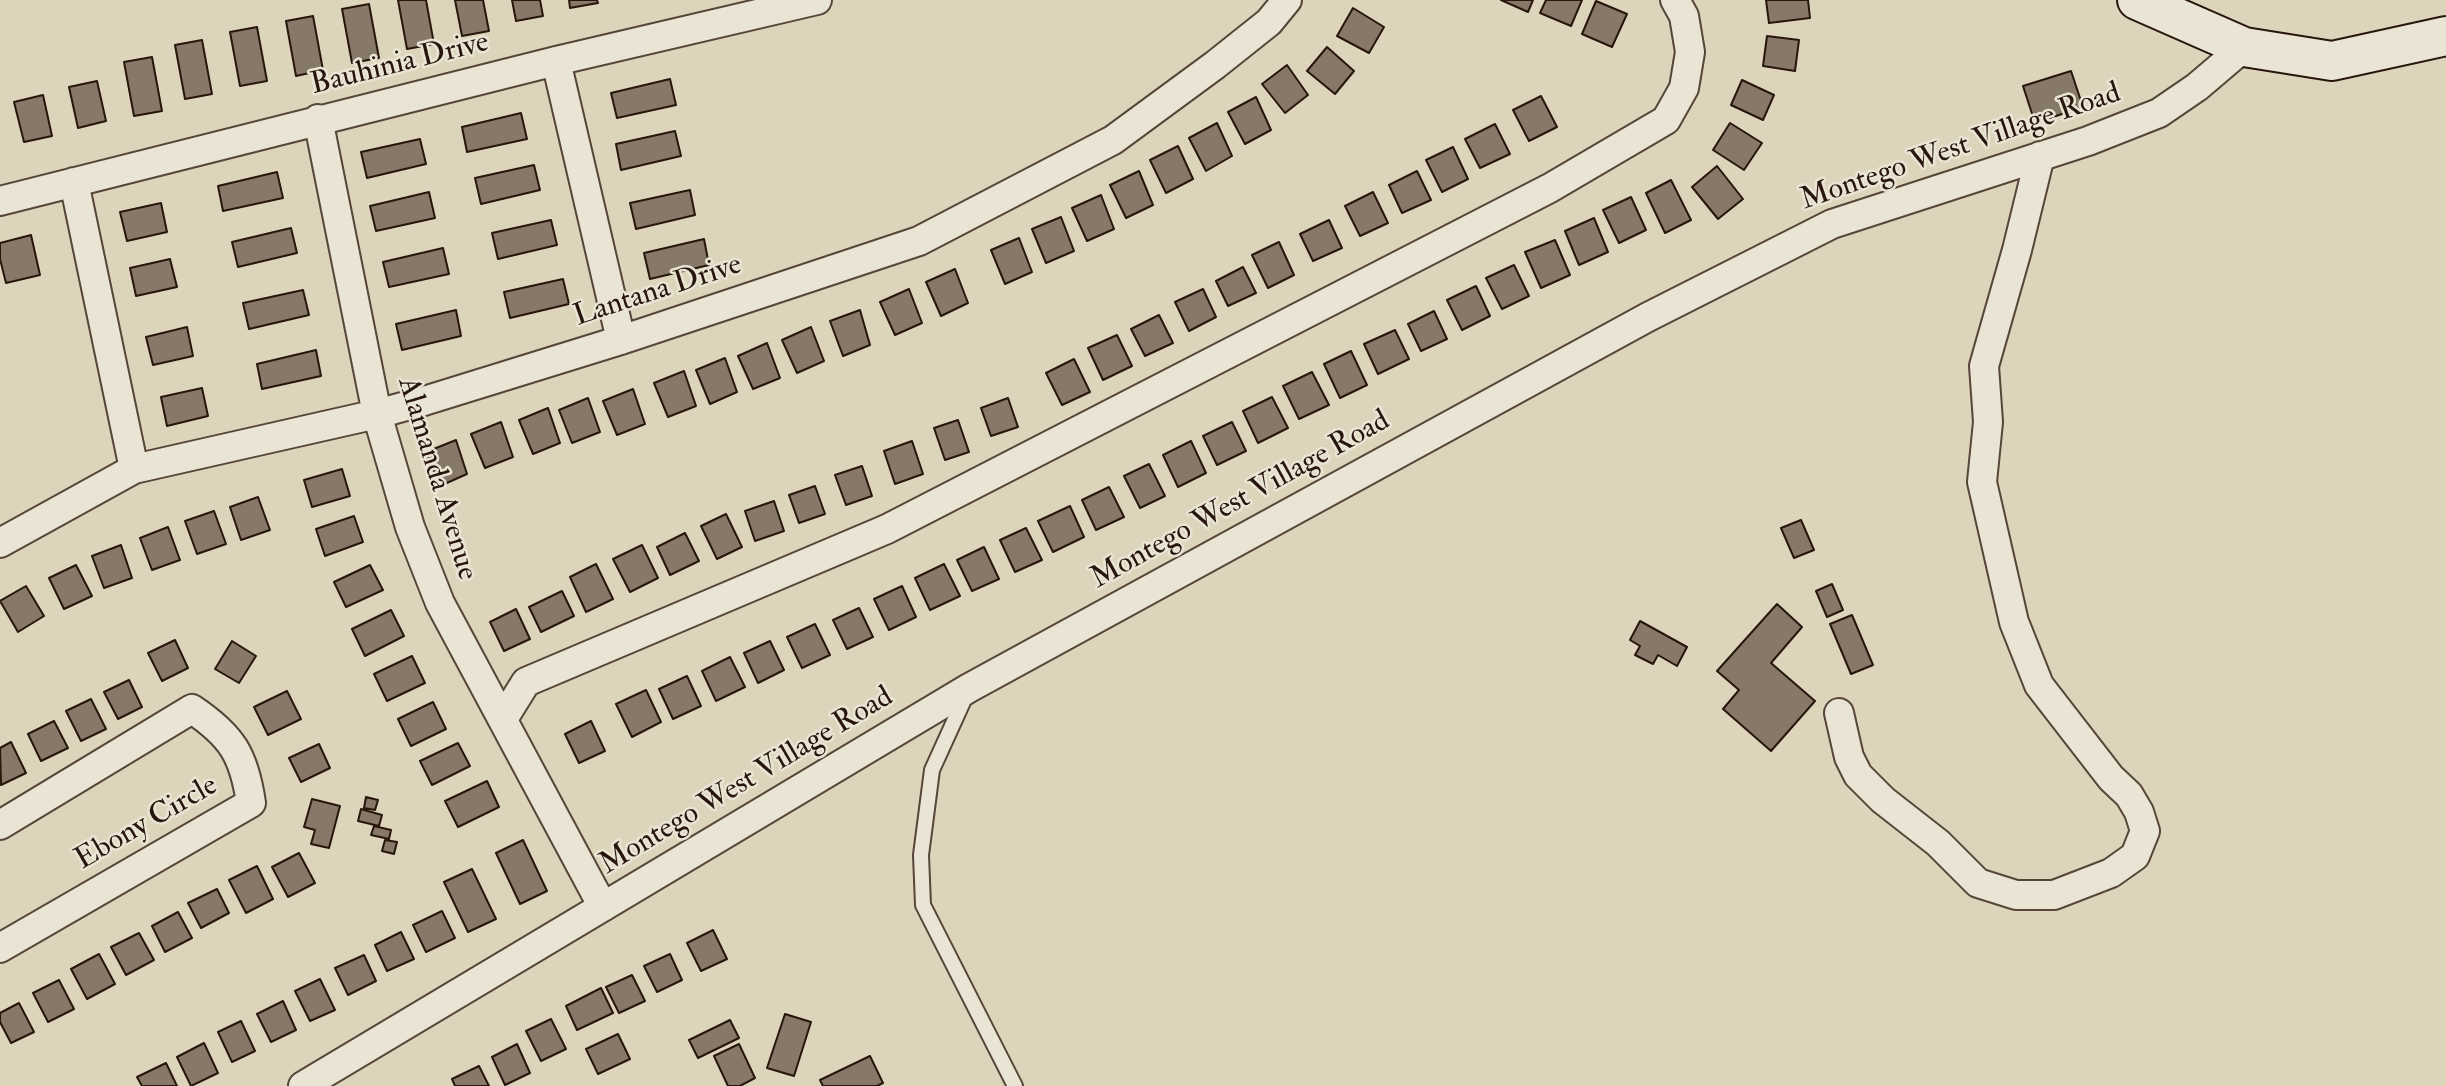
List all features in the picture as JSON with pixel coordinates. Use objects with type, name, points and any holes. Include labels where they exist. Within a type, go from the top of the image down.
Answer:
[{"type":"street","name":"Bauhinia Drive","points":[[0,201],[318,119],[817,0]]},
{"type":"street","name":"Lantana Drive","points":[[0,543],[134,469],[377,414],[621,340],[919,241],[1113,140],[1176,95],[1269,22],[1287,0]]},
{"type":"street","points":[[503,719],[526,681],[887,529],[1538,195],[1666,120],[1684,88],[1690,52],[1684,16],[1675,0]]},
{"type":"street","points":[[2137,0],[2244,47],[2332,61],[2446,36]]},
{"type":"street","name":"Montego West Village Road","points":[[303,1086],[970,688],[1648,317],[1832,224],[2088,141],[2159,113],[2197,87],[2244,47]]},
{"type":"street","points":[[556,61],[621,340]]},
{"type":"street","name":"Alamanda Avenue","points":[[318,119],[377,414],[410,527],[440,603],[603,907]]},
{"type":"street","points":[[1839,713],[1849,757],[1858,775],[1883,800],[1938,843],[1978,883],[2016,895],[2054,895],[2111,873],[2135,856],[2145,831],[2139,812],[2129,795],[2111,778],[2039,684],[2014,622],[1982,482],[1988,422],[1984,366],[2040,156]]},
{"type":"street","points":[[74,182],[134,469]]},
{"type":"street","name":"Ebony Circle","points":[[0,825],[192,709],[216,725],[235,748],[247,774],[251,803],[0,948]]},
{"type":"lane","points":[[970,688],[932,771],[921,855],[923,905],[1015,1086]]},
{"type":"building","points":[[398,0],[426,0],[434,44],[407,49]]},
{"type":"building","points":[[455,0],[483,0],[489,31],[462,36]]},
{"type":"building","points":[[512,0],[540,0],[543,16],[516,21]]},
{"type":"building","points":[[569,0],[597,0],[598,3],[570,8]]},
{"type":"building","points":[[1501,0],[1533,0],[1528,12]]},
{"type":"building","points":[[1546,0],[1582,0],[1571,26],[1540,13]]},
{"type":"building","points":[[1766,0],[1808,0],[1810,18],[1769,23]]},
{"type":"building","points":[[1596,1],[1627,14],[1612,47],[1582,34]]},
{"type":"building","points":[[369,4],[379,58],[352,63],[342,9]]},
{"type":"building","points":[[1353,8],[1384,27],[1369,53],[1337,36]]},
{"type":"building","points":[[313,16],[323,70],[296,76],[286,21]]},
{"type":"building","points":[[257,27],[267,81],[240,86],[230,32]]},
{"type":"building","points":[[1767,36],[1799,40],[1795,71],[1763,66]]},
{"type":"building","points":[[202,40],[212,94],[185,99],[175,45]]},
{"type":"building","points":[[1327,47],[1354,71],[1335,94],[1307,71]]},
{"type":"building","points":[[152,57],[162,111],[134,116],[124,62]]},
{"type":"building","points":[[1287,65],[1308,95],[1285,113],[1262,84]]},
{"type":"building","points":[[2071,71],[2083,107],[2035,123],[2023,86]]},
{"type":"building","points":[[670,79],[676,105],[617,118],[611,93]]},
{"type":"building","points":[[1742,80],[1774,95],[1763,120],[1731,105]]},
{"type":"building","points":[[97,81],[106,121],[78,128],[69,87]]},
{"type":"building","points":[[43,95],[52,136],[24,142],[14,102]]},
{"type":"building","points":[[1541,96],[1557,127],[1529,141],[1513,110]]},
{"type":"building","points":[[1256,97],[1271,130],[1245,144],[1228,112]]},
{"type":"building","points":[[521,113],[527,139],[467,152],[462,127]]},
{"type":"building","points":[[1217,123],[1232,156],[1206,171],[1189,138]]},
{"type":"building","points":[[1730,123],[1762,143],[1744,170],[1713,150]]},
{"type":"building","points":[[1495,124],[1510,154],[1480,168],[1465,139]]},
{"type":"building","points":[[675,131],[681,156],[621,170],[616,144]]},
{"type":"building","points":[[420,139],[426,164],[367,178],[361,152]]},
{"type":"building","points":[[1178,146],[1193,179],[1166,193],[1150,160]]},
{"type":"building","points":[[1453,147],[1468,179],[1442,192],[1426,160]]},
{"type":"building","points":[[534,165],[540,190],[481,204],[475,178]]},
{"type":"building","points":[[1717,166],[1743,199],[1718,219],[1692,187]]},
{"type":"building","points":[[1139,171],[1153,205],[1126,218],[1110,185]]},
{"type":"building","points":[[1417,171],[1431,200],[1402,213],[1389,185]]},
{"type":"building","points":[[277,172],[283,198],[223,211],[218,186]]},
{"type":"building","points":[[1671,180],[1691,220],[1665,233],[1646,193]]},
{"type":"building","points":[[690,190],[695,215],[636,229],[630,203]]},
{"type":"building","points":[[429,192],[435,218],[376,231],[370,206]]},
{"type":"building","points":[[1373,192],[1388,223],[1360,236],[1345,206]]},
{"type":"building","points":[[1101,195],[1114,229],[1087,241],[1072,208]]},
{"type":"building","points":[[1631,197],[1646,230],[1619,243],[1603,210]]},
{"type":"building","points":[[161,203],[167,232],[127,241],[120,212]]},
{"type":"building","points":[[1061,217],[1074,251],[1046,263],[1032,229]]},
{"type":"building","points":[[1594,218],[1608,252],[1579,265],[1565,231]]},
{"type":"building","points":[[551,220],[557,245],[498,259],[492,233]]},
{"type":"building","points":[[1329,220],[1342,248],[1313,261],[1300,234]]},
{"type":"building","points":[[291,228],[297,253],[238,267],[232,242]]},
{"type":"building","points":[[31,235],[40,275],[6,283],[0,259],[0,243]]},
{"type":"building","points":[[1019,238],[1032,272],[1005,284],[991,250]]},
{"type":"building","points":[[704,239],[709,265],[650,279],[644,253]]},
{"type":"building","points":[[1555,240],[1570,275],[1541,288],[1525,252]]},
{"type":"building","points":[[1279,242],[1294,275],[1268,288],[1252,255]]},
{"type":"building","points":[[443,248],[449,274],[389,287],[383,262]]},
{"type":"building","points":[[170,259],[177,287],[136,296],[130,268]]},
{"type":"building","points":[[1514,265],[1529,296],[1502,309],[1486,278]]},
{"type":"building","points":[[1243,267],[1256,293],[1228,306],[1216,281]]},
{"type":"building","points":[[955,269],[968,303],[941,316],[926,282]]},
{"type":"building","points":[[563,279],[569,304],[510,318],[504,292]]},
{"type":"building","points":[[1476,286],[1490,316],[1462,330],[1447,300]]},
{"type":"building","points":[[909,289],[922,323],[895,335],[880,302]]},
{"type":"building","points":[[1203,289],[1216,317],[1189,331],[1175,302]]},
{"type":"building","points":[[303,290],[309,315],[249,329],[243,303]]},
{"type":"building","points":[[456,310],[461,336],[402,350],[396,324]]},
{"type":"building","points":[[860,310],[870,345],[843,356],[830,321]]},
{"type":"building","points":[[1434,311],[1447,339],[1421,351],[1408,324]]},
{"type":"building","points":[[1159,315],[1173,343],[1145,356],[1131,329]]},
{"type":"building","points":[[187,327],[193,356],[153,365],[146,337]]},
{"type":"building","points":[[811,327],[824,361],[797,373],[782,340]]},
{"type":"building","points":[[1395,330],[1409,359],[1378,374],[1364,344]]},
{"type":"building","points":[[1117,335],[1132,366],[1103,380],[1088,348]]},
{"type":"building","points":[[767,343],[780,378],[753,389],[738,356]]},
{"type":"building","points":[[316,350],[321,376],[262,389],[257,364]]},
{"type":"building","points":[[1351,351],[1367,385],[1340,398],[1324,364]]},
{"type":"building","points":[[725,358],[737,392],[710,404],[696,370]]},
{"type":"building","points":[[1074,359],[1090,392],[1062,405],[1046,373]]},
{"type":"building","points":[[684,371],[696,406],[668,417],[654,383]]},
{"type":"building","points":[[1312,372],[1329,405],[1299,419],[1283,386]]},
{"type":"building","points":[[202,388],[208,416],[167,426],[161,397]]},
{"type":"building","points":[[633,389],[645,424],[617,435],[603,401]]},
{"type":"building","points":[[1272,397],[1288,428],[1258,443],[1243,411]]},
{"type":"building","points":[[588,398],[600,432],[572,443],[559,410]]},
{"type":"building","points":[[1008,398],[1018,427],[991,436],[981,408]]},
{"type":"building","points":[[548,408],[560,443],[533,454],[519,420]]},
{"type":"building","points":[[958,420],[969,452],[945,460],[934,428]]},
{"type":"building","points":[[501,422],[513,457],[485,468],[471,434]]},
{"type":"building","points":[[1232,422],[1246,451],[1217,465],[1203,436]]},
{"type":"building","points":[[456,440],[467,474],[440,486],[426,452]]},
{"type":"building","points":[[912,441],[923,474],[895,484],[884,451]]},
{"type":"building","points":[[1191,441],[1206,473],[1178,487],[1163,455]]},
{"type":"building","points":[[1149,464],[1165,496],[1140,508],[1124,476]]},
{"type":"building","points":[[862,466],[872,496],[846,505],[835,475]]},
{"type":"building","points":[[342,469],[350,496],[312,507],[304,480]]},
{"type":"building","points":[[815,486],[825,514],[799,523],[789,495]]},
{"type":"building","points":[[1109,487],[1124,517],[1096,530],[1082,500]]},
{"type":"building","points":[[258,497],[270,530],[241,540],[230,507]]},
{"type":"building","points":[[774,501],[784,531],[755,541],[745,511]]},
{"type":"building","points":[[1070,506],[1084,537],[1053,552],[1038,521]]},
{"type":"building","points":[[214,511],[226,544],[197,554],[185,521]]},
{"type":"building","points":[[726,514],[742,547],[717,559],[701,526]]},
{"type":"building","points":[[354,516],[363,542],[325,556],[316,529]]},
{"type":"building","points":[[1801,520],[1814,550],[1794,558],[1781,528]]},
{"type":"building","points":[[168,527],[180,560],[152,570],[140,538]]},
{"type":"building","points":[[1026,528],[1042,560],[1015,572],[1000,540]]},
{"type":"building","points":[[685,533],[699,561],[670,575],[657,547]]},
{"type":"building","points":[[121,545],[132,578],[104,588],[92,556]]},
{"type":"building","points":[[642,545],[658,578],[630,592],[613,559]]},
{"type":"building","points":[[984,547],[999,579],[972,591],[957,560]]},
{"type":"building","points":[[596,564],[613,599],[586,612],[570,577]]},
{"type":"building","points":[[944,564],[960,596],[930,610],[915,578]]},
{"type":"building","points":[[76,565],[92,596],[64,609],[49,578]]},
{"type":"building","points":[[370,565],[383,590],[346,607],[334,582]]},
{"type":"building","points":[[1832,584],[1843,610],[1827,617],[1816,591]]},
{"type":"building","points":[[26,586],[44,616],[18,632],[0,601]]},
{"type":"building","points":[[902,586],[916,617],[889,630],[874,599]]},
{"type":"building","points":[[562,591],[574,616],[541,632],[529,607]]},
{"type":"building","points":[[1777,604],[1802,627],[1771,663],[1815,701],[1771,751],[1723,709],[1739,690],[1717,671]]},
{"type":"building","points":[[859,608],[873,637],[847,649],[833,620]]},
{"type":"building","points":[[516,609],[530,639],[504,651],[490,622]]},
{"type":"building","points":[[391,610],[404,636],[365,656],[352,629]]},
{"type":"building","points":[[1852,615],[1873,665],[1851,674],[1830,624]]},
{"type":"building","points":[[1640,621],[1687,647],[1677,666],[1658,655],[1653,664],[1635,655],[1640,646],[1630,640]]},
{"type":"building","points":[[815,624],[830,655],[802,668],[787,637]]},
{"type":"building","points":[[175,640],[188,668],[162,681],[148,653]]},
{"type":"building","points":[[232,641],[256,656],[239,683],[215,669]]},
{"type":"building","points":[[770,641],[784,670],[758,683],[744,653]]},
{"type":"building","points":[[412,656],[425,683],[387,701],[374,674]]},
{"type":"building","points":[[730,657],[745,687],[716,701],[702,671]]},
{"type":"building","points":[[687,676],[701,706],[673,719],[659,689]]},
{"type":"building","points":[[129,680],[142,707],[118,719],[104,692]]},
{"type":"building","points":[[646,690],[661,722],[632,737],[616,704]]},
{"type":"building","points":[[287,691],[301,719],[268,735],[254,707]]},
{"type":"building","points":[[91,699],[106,729],[81,741],[66,711]]},
{"type":"building","points":[[433,702],[446,729],[411,746],[398,719]]},
{"type":"building","points":[[54,721],[68,748],[41,761],[28,734]]},
{"type":"building","points":[[591,721],[605,751],[579,763],[565,734]]},
{"type":"building","points":[[11,742],[26,773],[1,785],[0,748]]},
{"type":"building","points":[[458,743],[470,766],[432,785],[420,761]]},
{"type":"building","points":[[319,744],[330,768],[301,782],[289,758]]},
{"type":"building","points":[[487,781],[499,807],[458,827],[445,801]]},
{"type":"building","points":[[366,797],[378,800],[375,810],[364,808]]},
{"type":"building","points":[[312,799],[340,806],[329,848],[311,844],[315,830],[304,827]]},
{"type":"building","points":[[361,809],[382,815],[379,826],[358,821]]},
{"type":"building","points":[[374,826],[391,830],[389,839],[371,835]]},
{"type":"building","points":[[385,840],[397,842],[394,854],[382,851]]},
{"type":"building","points":[[523,840],[547,891],[520,904],[496,853]]},
{"type":"building","points":[[299,853],[315,883],[288,897],[272,867]]},
{"type":"building","points":[[257,866],[273,899],[246,913],[229,880]]},
{"type":"building","points":[[472,869],[496,919],[468,932],[444,882]]},
{"type":"building","points":[[217,889],[229,913],[201,928],[188,903]]},
{"type":"building","points":[[442,911],[455,938],[426,952],[413,925]]},
{"type":"building","points":[[178,912],[192,938],[165,952],[152,926]]},
{"type":"building","points":[[713,930],[727,959],[701,971],[687,943]]},
{"type":"building","points":[[401,932],[414,959],[387,971],[375,945]]},
{"type":"building","points":[[139,933],[154,960],[126,975],[111,947]]},
{"type":"building","points":[[99,954],[115,984],[87,999],[71,969]]},
{"type":"building","points":[[670,954],[682,980],[657,992],[644,966]]},
{"type":"building","points":[[364,955],[376,981],[348,995],[335,968]]},
{"type":"building","points":[[632,975],[645,1001],[619,1013],[606,987]]},
{"type":"building","points":[[320,979],[335,1010],[310,1021],[295,991]]},
{"type":"building","points":[[59,980],[74,1009],[48,1022],[33,993]]},
{"type":"building","points":[[601,988],[613,1013],[577,1030],[566,1006]]},
{"type":"building","points":[[283,1001],[296,1030],[271,1042],[257,1014]]},
{"type":"building","points":[[19,1003],[34,1032],[11,1043],[0,1022],[0,1013]]},
{"type":"building","points":[[785,1014],[811,1022],[794,1076],[767,1068]]},
{"type":"building","points":[[551,1019],[566,1049],[541,1061],[526,1031]]},
{"type":"building","points":[[730,1020],[739,1038],[698,1058],[689,1040]]},
{"type":"building","points":[[241,1021],[255,1051],[232,1062],[218,1032]]},
{"type":"building","points":[[618,1034],[630,1059],[598,1074],[586,1049]]},
{"type":"building","points":[[204,1043],[218,1073],[191,1086],[177,1057]]},
{"type":"building","points":[[517,1044],[530,1073],[505,1085],[492,1057]]},
{"type":"building","points":[[739,1044],[755,1078],[740,1086],[728,1086],[714,1056]]},
{"type":"building","points":[[870,1056],[883,1083],[877,1086],[823,1086],[820,1080]]},
{"type":"building","points":[[166,1063],[177,1086],[142,1086],[137,1077]]},
{"type":"building","points":[[479,1066],[489,1086],[455,1086],[452,1079]]}]
